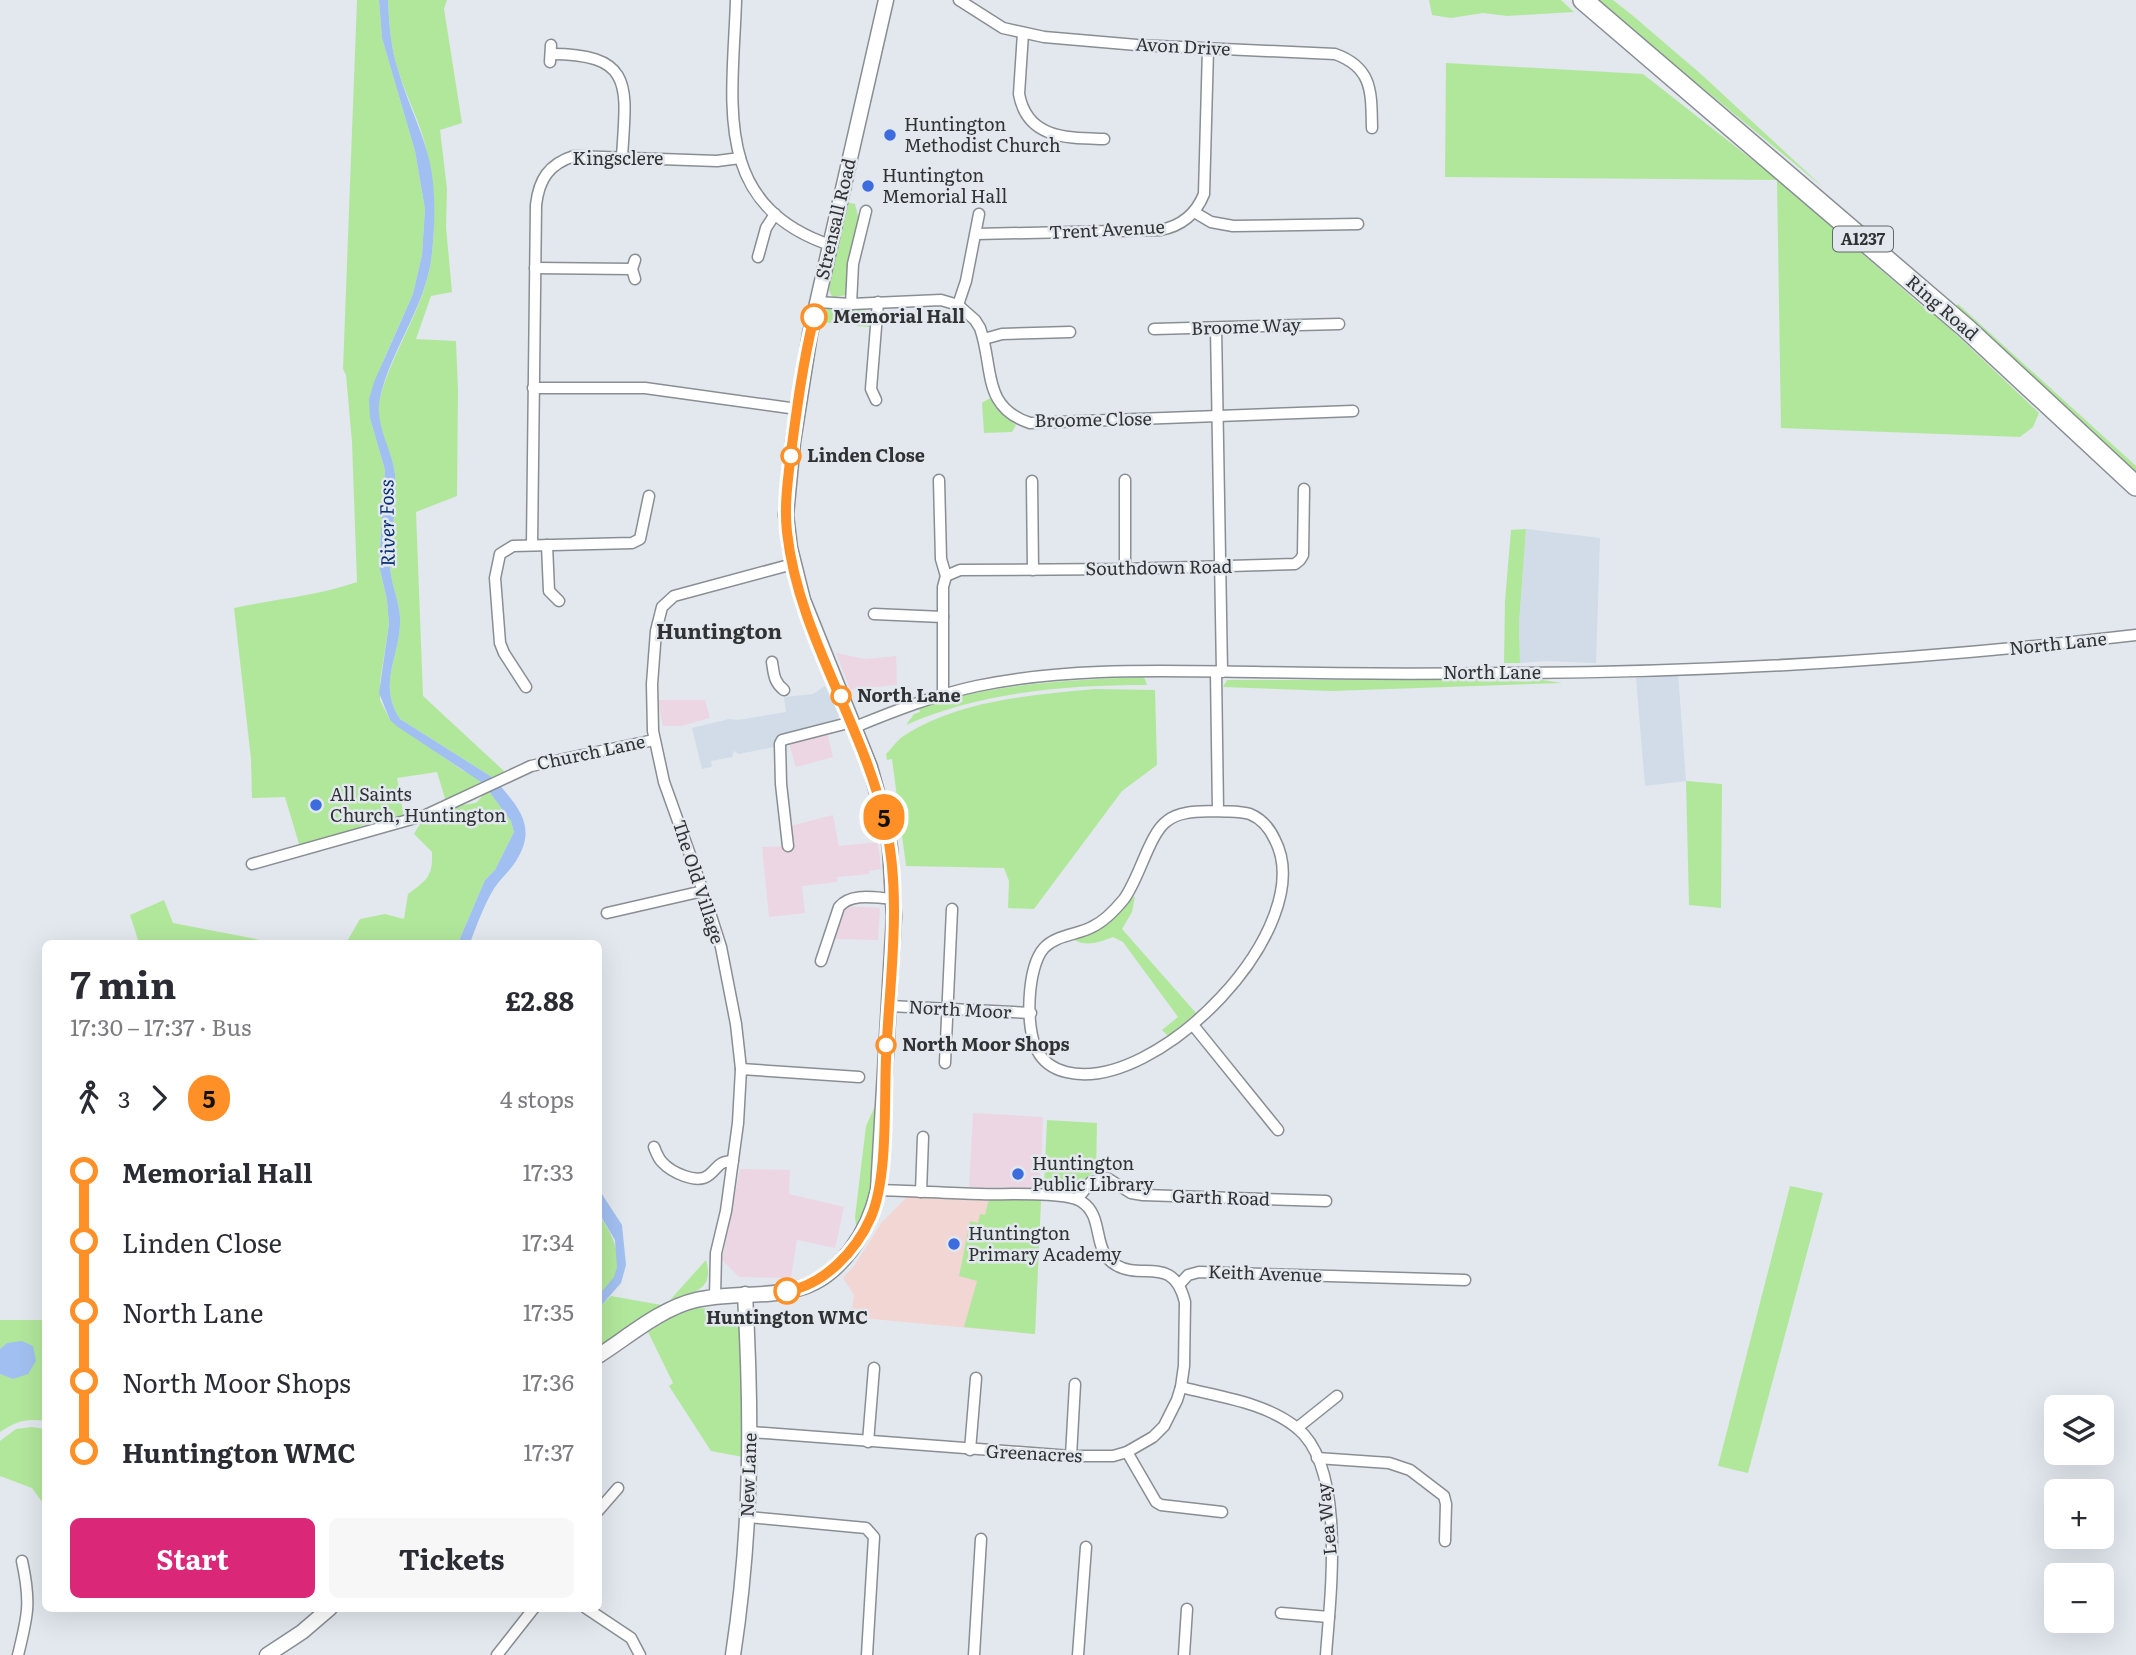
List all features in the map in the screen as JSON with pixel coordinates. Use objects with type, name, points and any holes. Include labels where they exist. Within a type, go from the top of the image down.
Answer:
[{"type":"highway","name":"Ring Road","points":[[1583,0],[1966,328],[2136,486]]},
{"type":"street","points":[[736,0],[731,113],[740,158],[753,189],[775,214],[797,231],[830,245]]},
{"type":"street","name":"Strensall Road","points":[[602,1353],[676,1307],[695,1300],[797,1290],[825,1275],[860,1238],[871,1217],[878,1189],[894,898],[886,825],[870,767],[813,629],[793,564],[786,515],[797,409],[817,302],[887,0]]},
{"type":"street","name":"Avon Drive","points":[[959,0],[991,22],[1023,33],[1078,41],[1325,53],[1344,57],[1360,69],[1369,84],[1369,122]]},
{"type":"street","points":[[1023,33],[1018,94],[1025,113],[1041,130],[1051,134],[1096,136]]},
{"type":"street","points":[[1208,49],[1205,183],[1201,203],[1194,212],[1210,222],[1233,226],[1358,224]]},
{"type":"street","points":[[551,54],[597,58],[619,77],[625,98],[622,157]]},
{"type":"street","name":"Kingsclere","points":[[533,388],[538,189],[548,171],[555,164],[574,156],[717,161],[740,158]]},
{"type":"street","points":[[851,304],[853,264],[866,211]]},
{"type":"street","name":"Trent Avenue","points":[[976,234],[1160,230],[1172,228],[1194,212]]},
{"type":"street","points":[[757,260],[766,229],[775,214]]},
{"type":"street","points":[[817,302],[851,304],[941,300],[958,305],[966,281],[979,214]]},
{"type":"street","points":[[535,268],[634,269]]},
{"type":"street","points":[[876,400],[871,389],[877,302]]},
{"type":"street","name":"Broome Close","points":[[958,305],[975,320],[984,339],[988,373],[994,394],[1004,407],[1019,419],[1042,423],[1353,411]]},
{"type":"street","name":"Broome Way","points":[[1154,329],[1339,324]]},
{"type":"street","points":[[1216,328],[1220,566],[1218,811]]},
{"type":"street","points":[[984,339],[1002,334],[1070,332]]},
{"type":"street","points":[[532,545],[533,388],[645,388],[797,409]]},
{"type":"street","points":[[939,480],[941,559],[946,576],[943,587],[943,695]]},
{"type":"street","points":[[1125,480],[1125,569]]},
{"type":"street","points":[[1032,481],[1033,570]]},
{"type":"street","name":"Southdown Road","points":[[946,576],[960,570],[1295,564],[1303,555],[1304,489]]},
{"type":"street","points":[[526,687],[500,643],[496,564],[506,549],[513,546],[632,543],[640,539],[649,496]]},
{"type":"street","points":[[547,545],[549,591],[559,601]]},
{"type":"street","name":"The Old Village","points":[[715,1297],[716,1253],[726,1211],[733,1161],[741,1069],[736,1024],[721,947],[664,782],[654,740],[652,664],[656,631],[664,604],[674,596],[793,564]]},
{"type":"street","points":[[874,614],[943,617]]},
{"type":"street","name":"North Lane","points":[[788,846],[781,784],[779,744],[782,740],[853,725],[943,695],[1000,682],[1091,674],[1219,671],[1500,674],[1659,670],[1887,659],[2003,650],[2136,635]]},
{"type":"street","points":[[772,663],[777,685],[784,690]]},
{"type":"street","name":"Church Lane","points":[[252,864],[426,815],[498,780],[547,762],[654,740]]},
{"type":"street","name":"North Moor","points":[[1218,811],[1250,814],[1266,825],[1282,855],[1282,884],[1273,915],[1258,948],[1221,998],[1193,1025],[1170,1043],[1137,1061],[1107,1072],[1080,1074],[1054,1068],[1044,1060],[1034,1043],[1031,1013],[1034,966],[1045,947],[1095,926],[1114,910],[1134,884],[1151,842],[1164,822],[1183,814],[1218,811]]},
{"type":"street","points":[[607,913],[703,891]]},
{"type":"street","points":[[821,961],[839,907],[844,901],[853,898],[894,898]]},
{"type":"street","points":[[945,1063],[952,909]]},
{"type":"street","name":"North Moor","points":[[888,1006],[1031,1013]]},
{"type":"street","points":[[1193,1025],[1278,1130]]},
{"type":"street","points":[[741,1069],[859,1077]]},
{"type":"street","points":[[921,1192],[923,1137]]},
{"type":"street","points":[[654,1147],[660,1160],[672,1171],[688,1177],[702,1178],[722,1162],[733,1161]]},
{"type":"street","name":"Garth Road","points":[[1077,1199],[1091,1182],[1107,1178],[1131,1193],[1143,1195],[1326,1201]]},
{"type":"street","points":[[878,1189],[1043,1195],[1077,1199],[1085,1203],[1092,1213],[1102,1251],[1108,1260],[1117,1267],[1162,1272],[1179,1285]]},
{"type":"street","name":"Keith Avenue","points":[[1179,1285],[1188,1275],[1199,1272],[1465,1280]]},
{"type":"street","name":"Greenacres","points":[[751,1432],[1071,1456],[1113,1456],[1127,1452],[1153,1437],[1164,1426],[1181,1387],[1185,1302],[1179,1285]]},
{"type":"street","name":"New Lane","points":[[733,1655],[749,1517],[751,1432],[745,1294]]},
{"type":"street","points":[[868,1442],[874,1368]]},
{"type":"street","points":[[970,1450],[975,1378]]},
{"type":"street","points":[[1071,1456],[1075,1384]]},
{"type":"street","name":"Lea Way","points":[[1181,1387],[1257,1407],[1297,1428],[1317,1458],[1328,1495],[1331,1517],[1326,1655]]},
{"type":"street","points":[[1297,1428],[1337,1396]]},
{"type":"street","points":[[1127,1452],[1161,1506],[1222,1512]]},
{"type":"street","points":[[1317,1458],[1389,1463],[1410,1470],[1444,1496],[1445,1541]]},
{"type":"street","points":[[602,1506],[618,1488]]},
{"type":"street","points":[[749,1517],[866,1528],[871,1532],[874,1537],[867,1655]]},
{"type":"street","points":[[974,1655],[981,1539]]},
{"type":"street","points":[[1079,1655],[1086,1546]]},
{"type":"street","points":[[18,1655],[29,1610],[22,1561]]},
{"type":"street","points":[[1184,1655],[1186,1609]]},
{"type":"street","points":[[267,1655],[302,1632],[325,1612]]},
{"type":"street","points":[[497,1655],[531,1612]]},
{"type":"street","points":[[592,1612],[631,1638],[640,1655]]},
{"type":"street","points":[[1281,1614],[1329,1617]]},
{"type":"shaded area","points":[[1526,529],[1600,538],[1596,663],[1520,663],[1519,624]]},
{"type":"shaded area","points":[[836,653],[865,659],[896,656],[897,685],[850,689]]},
{"type":"shaded area","points":[[1678,673],[1686,781],[1645,786],[1636,678]]},
{"type":"shaded area","points":[[825,686],[839,715],[836,723],[780,738],[774,747],[739,754],[734,751],[732,757],[711,761],[712,767],[702,769],[692,728],[729,719],[786,712],[784,697],[813,694]]},
{"type":"shaded area","points":[[658,700],[705,700],[710,718],[681,726],[663,726]]},
{"type":"shaded area","points":[[827,732],[833,757],[796,767],[789,743]]},
{"type":"shaded area","points":[[833,815],[839,846],[878,842],[881,869],[869,871],[869,874],[837,877],[837,882],[802,886],[805,913],[769,917],[762,847],[792,846],[790,826]]},
{"type":"shaded area","points":[[844,906],[880,908],[878,940],[833,939]]},
{"type":"shaded area","points":[[973,1113],[1043,1117],[1040,1189],[969,1187]]},
{"type":"shaded area","points":[[740,1169],[790,1170],[789,1194],[844,1207],[835,1248],[797,1240],[791,1278],[739,1277],[722,1260]]},
{"type":"shaded area","name":"Huntington Primary Academy","points":[[908,1196],[1041,1200],[1035,1334],[851,1317],[854,1295],[843,1278],[854,1266],[882,1222]]},
{"type":"green space","points":[[357,0],[379,0],[382,38],[415,151],[425,209],[422,255],[413,294],[383,361],[370,418],[385,470],[379,565],[389,624],[380,682],[380,700],[390,720],[462,770],[483,781],[446,802],[437,772],[397,778],[404,818],[360,826],[359,832],[323,842],[299,844],[285,797],[252,798],[251,759],[234,608],[311,594],[357,582],[352,442],[346,375],[343,369]]},
{"type":"green space","points":[[388,0],[447,0],[444,9],[462,123],[440,130],[447,189],[446,227],[452,292],[431,296],[416,339],[456,341],[458,390],[457,496],[416,512],[423,696],[505,772],[495,779],[400,719],[390,693],[400,631],[390,564],[396,485],[393,464],[379,418],[379,408],[386,380],[424,291],[432,253],[434,213],[426,148],[396,64]]},
{"type":"green space","points":[[1429,0],[1561,0],[1574,12],[1507,16],[1483,13],[1451,18],[1432,15]]},
{"type":"green space","points":[[1596,0],[1613,0],[1632,15],[1702,75],[1824,188]]},
{"type":"green space","points":[[1446,63],[1643,74],[1778,180],[1940,319],[2039,413],[2033,427],[2020,437],[1781,428],[1777,180],[1445,177]]},
{"type":"green space","points":[[846,202],[855,204],[859,220],[846,295],[835,297],[829,289]]},
{"type":"green space","points":[[1958,304],[2136,466],[2136,476],[1953,309]]},
{"type":"green space","points":[[829,307],[861,307],[868,313],[869,327],[857,326],[857,318],[843,317],[842,324],[820,322],[822,314]]},
{"type":"green space","points":[[990,398],[997,410],[1016,425],[1012,432],[984,433],[982,403]]},
{"type":"green space","points":[[1526,529],[1519,624],[1520,663],[1504,663],[1505,601],[1511,530]]},
{"type":"green space","points":[[1142,677],[1147,685],[1024,693],[964,705],[906,725],[914,714],[920,712],[919,708],[974,693],[1057,682]]},
{"type":"green space","points":[[1227,680],[1542,680],[1562,683],[1332,691],[1223,687]]},
{"type":"green space","points":[[1095,689],[1155,690],[1157,765],[1122,791],[1034,909],[1008,908],[1009,881],[1004,868],[906,866],[892,759],[887,760],[886,754],[900,739],[926,723],[972,707],[1021,697]]},
{"type":"green space","points":[[1686,781],[1722,784],[1721,908],[1689,905]]},
{"type":"green space","points":[[488,790],[511,821],[514,832],[495,870],[485,880],[459,940],[348,940],[360,919],[385,914],[404,919],[408,894],[424,881],[431,867],[432,852],[414,834],[420,824],[456,806],[476,803]]},
{"type":"green space","points":[[1135,896],[1132,912],[1122,929],[1196,1013],[1168,1036],[1162,1030],[1178,1017],[1123,942],[1113,937],[1089,943],[1074,940],[1096,931]]},
{"type":"green space","points":[[164,900],[173,923],[261,940],[138,940],[130,915]]},
{"type":"green space","points":[[875,1106],[872,1193],[856,1225],[866,1126]]},
{"type":"green space","points":[[1047,1120],[1097,1123],[1096,1171],[1070,1188],[1044,1188]]},
{"type":"green space","points":[[1790,1186],[1823,1193],[1748,1473],[1718,1466]]},
{"type":"green space","points":[[989,1199],[1041,1200],[1035,1334],[964,1327],[977,1281],[959,1276],[970,1221],[978,1223],[980,1214],[985,1215]]},
{"type":"green space","points":[[602,1220],[615,1244],[618,1261],[610,1285],[602,1292]]},
{"type":"green space","points":[[706,1260],[708,1270],[705,1284],[694,1292],[670,1300]]},
{"type":"green space","points":[[611,1296],[667,1306],[602,1345],[602,1304]]},
{"type":"green space","points":[[697,1308],[729,1313],[742,1327],[743,1457],[711,1451],[669,1386],[673,1383],[648,1332],[681,1312]]},
{"type":"green space","points":[[0,1320],[42,1320],[42,1421],[22,1421],[0,1432],[0,1374],[13,1379],[7,1343],[0,1349]]},
{"type":"green space","points":[[16,1429],[42,1429],[42,1502],[32,1488],[0,1476],[0,1441]]},
{"type":"water","name":"River Foss","points":[[379,0],[388,0],[394,55],[427,152],[432,174],[434,208],[429,272],[385,380],[379,408],[379,418],[393,464],[396,485],[390,564],[400,631],[390,693],[400,719],[495,779],[484,784],[398,727],[390,720],[379,693],[389,624],[379,565],[385,470],[370,418],[369,399],[413,294],[422,255],[425,209],[415,151],[382,38]]},
{"type":"water","points":[[498,783],[513,802],[523,819],[525,839],[516,861],[487,900],[471,940],[459,940],[485,880],[495,870],[514,832],[511,821],[488,790]]},
{"type":"water","points":[[602,1194],[622,1225],[626,1265],[621,1283],[602,1305],[602,1291],[614,1277],[617,1267],[615,1240],[602,1218]]},
{"type":"water","points":[[22,1341],[33,1346],[36,1361],[28,1374],[13,1379],[0,1374],[0,1349],[7,1343]]},
{"type":"bus line","name":"5","points":[[787,1291],[805,1287],[836,1265],[860,1238],[874,1207],[882,1146],[894,917],[890,848],[878,793],[855,727],[813,629],[793,564],[787,531],[787,493],[793,442],[802,374],[814,317]]},
{"type":"place","name":"Huntington Methodist Church","points":[[890,135]]},
{"type":"place","name":"Huntington Memorial Hall","points":[[868,186]]},
{"type":"place","name":"Memorial Hall","points":[[814,317]]},
{"type":"place","name":"Linden Close","points":[[791,456]]},
{"type":"place","name":"North Lane","points":[[841,696]]},
{"type":"place","name":"All Saints Church, Huntington","points":[[316,805]]},
{"type":"place","name":"North Moor Shops","points":[[886,1045]]},
{"type":"place","name":"Huntington Public Library","points":[[1018,1174]]},
{"type":"place","name":"Huntington Primary Academy","points":[[954,1244]]},
{"type":"place","name":"Huntington WMC","points":[[787,1291]]},
{"type":"district","name":"Huntington","points":[[719,632]]}]
